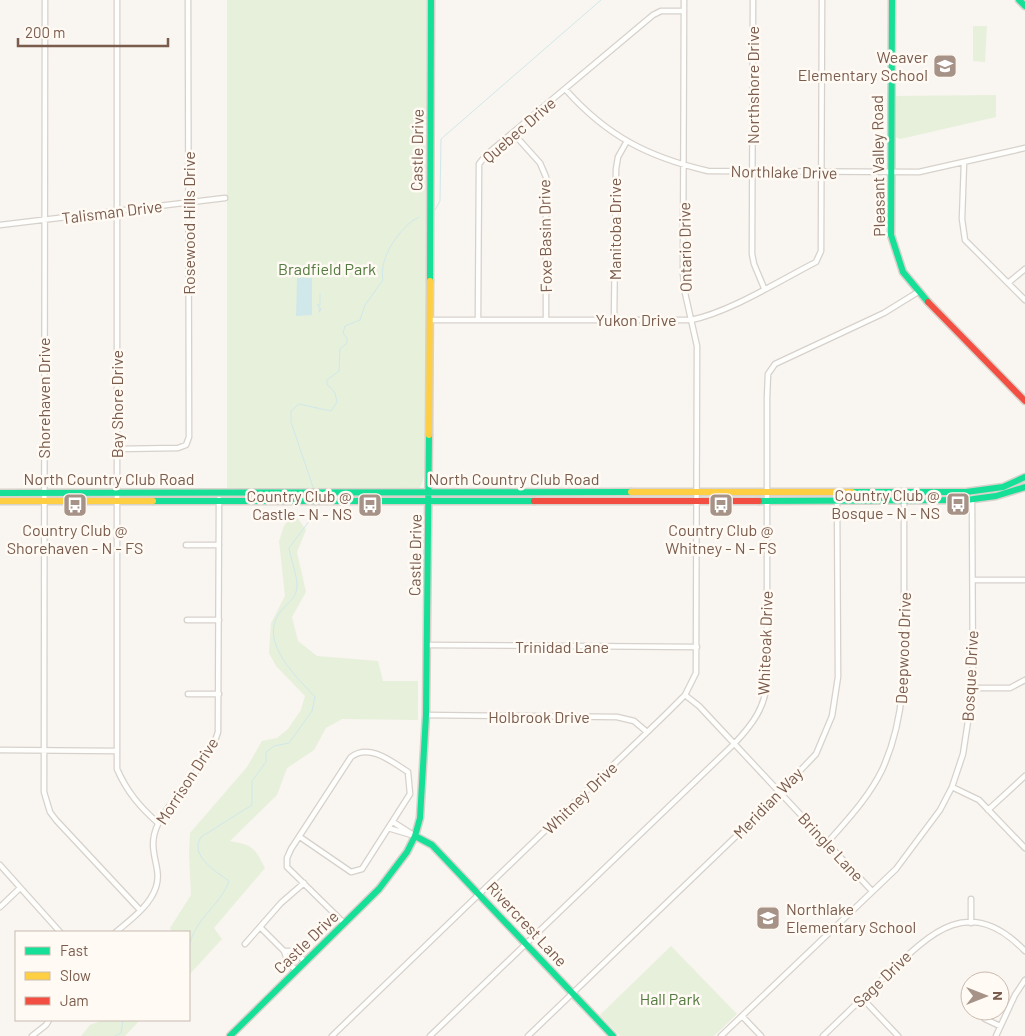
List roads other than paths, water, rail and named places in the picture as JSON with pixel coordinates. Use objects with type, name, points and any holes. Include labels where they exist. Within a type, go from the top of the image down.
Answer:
[{"type":"main road","name":"Castle Drive","points":[[230,1036],[379,889],[407,852],[416,836],[422,801],[426,715],[429,502],[431,0]]},
{"type":"main road","name":"Pleasant Valley Road","points":[[892,0],[891,235],[902,273],[918,292],[1025,401]]},
{"type":"main road","points":[[1018,0],[1025,6]]},
{"type":"main road","name":"North Country Club Road","points":[[0,493],[904,493],[972,491],[1003,487],[1025,477]]},
{"type":"main road","name":"North Country Club Road","points":[[0,501],[904,501],[972,500],[1002,495],[1025,487]]},
{"type":"main road","points":[[271,493],[271,502]]},
{"type":"main road","points":[[557,493],[557,501]]},
{"type":"main road","name":"Rivercrest Lane","points":[[416,836],[432,845],[613,1036]]},
{"type":"street","name":"Shorehaven Drive","points":[[45,0],[44,792],[50,812],[140,910]]},
{"type":"street","name":"Bay Shore Drive","points":[[117,0],[116,751],[117,769],[126,790],[142,809],[158,823]]},
{"type":"street","name":"Rosewood Hills Drive","points":[[117,449],[178,448],[186,445],[189,428],[188,0]]},
{"type":"street","name":"Ontario Drive","points":[[684,0],[684,274],[685,294],[697,346],[696,501]]},
{"type":"street","name":"Northshore Drive","points":[[753,0],[752,254],[764,288]]},
{"type":"street","points":[[822,0],[822,172]]},
{"type":"street","name":"Quebec Drive","points":[[478,320],[479,164],[486,156],[653,15],[661,11],[684,11]]},
{"type":"street","name":"Northlake Drive","points":[[566,90],[586,112],[611,132],[649,152],[684,165],[708,171],[925,171],[1025,148]]},
{"type":"street","name":"Foxe Basin Drive","points":[[513,133],[540,163],[546,177],[546,320]]},
{"type":"street","name":"Manitoba Drive","points":[[614,320],[616,169],[618,157],[627,141]]},
{"type":"street","points":[[964,163],[962,219],[965,240],[1025,300]]},
{"type":"street","name":"Yukon Drive","points":[[430,320],[691,320],[711,314],[816,262],[821,251],[822,172]]},
{"type":"street","name":"Talisman Drive","points":[[0,226],[224,198]]},
{"type":"street","points":[[1008,282],[1025,269]]},
{"type":"street","name":"Whiteoak Drive","points":[[430,1036],[734,744],[758,715],[767,693],[767,398],[769,370],[775,364],[884,313],[918,292]]},
{"type":"street","name":"Bosque Drive","points":[[721,1036],[896,869],[940,810],[952,787],[963,754],[973,688],[972,491]]},
{"type":"street","name":"Meridian Way","points":[[528,1036],[781,793],[816,754],[832,716],[838,676],[837,492]]},
{"type":"street","name":"Morrison Drive","points":[[117,931],[140,910],[156,886],[152,838],[158,823],[178,792],[208,755],[217,736],[219,694],[219,493]]},
{"type":"street","name":"Deepwood Drive","points":[[827,843],[865,798],[881,772],[899,724],[903,701],[904,493]]},
{"type":"street","name":"Whitney Drive","points":[[332,1036],[685,696],[696,673],[696,501]]},
{"type":"street","points":[[186,545],[219,545]]},
{"type":"street","points":[[973,580],[1025,580]]},
{"type":"street","points":[[187,620],[219,620]]},
{"type":"street","name":"Trinidad Lane","points":[[427,645],[697,647]]},
{"type":"street","points":[[973,688],[1007,688],[1025,680]]},
{"type":"street","points":[[188,694],[219,694]]},
{"type":"street","name":"Bringle Lane","points":[[685,696],[699,706],[872,891]]},
{"type":"street","name":"Holbrook Drive","points":[[426,715],[617,717],[634,721],[647,732]]},
{"type":"street","points":[[0,750],[116,751]]},
{"type":"street","points":[[300,837],[351,872],[362,869],[410,794],[408,772],[380,754],[356,754],[351,757],[300,837],[286,862],[287,867],[344,923]]},
{"type":"street","points":[[988,810],[1025,776]]},
{"type":"street","points":[[952,787],[980,800],[1025,848]]},
{"type":"street","points":[[393,822],[416,836]]},
{"type":"street","points":[[388,828],[416,836]]},
{"type":"street","points":[[0,865],[59,931]]},
{"type":"street","points":[[245,944],[281,903],[304,883]]},
{"type":"street","points":[[0,907],[20,888]]},
{"type":"street","points":[[971,900],[971,923]]},
{"type":"street","name":"Sage Drive","points":[[822,1036],[930,935],[956,924],[990,925],[1000,929],[1025,951]]},
{"type":"street","points":[[260,927],[284,951],[284,956],[296,970]]},
{"type":"street","points":[[284,951],[292,951],[305,961]]},
{"type":"street","points":[[996,1036],[1025,980]]},
{"type":"street","points":[[862,998],[898,1036]]},
{"type":"street","points":[[742,1016],[761,1036]]},
{"type":"street","points":[[32,1036],[48,1021]]},
{"type":"street","points":[[989,1021],[1000,1026]]},
{"type":"water","points":[[297,277],[312,278],[312,315],[296,316]]},
{"type":"waterway","points":[[435,210],[440,201],[441,139],[601,0]]},
{"type":"waterway","points":[[314,490],[291,422],[291,411],[299,404],[331,411],[337,402],[335,393],[327,384],[327,380],[339,371],[340,349],[347,343],[347,338],[343,333],[345,326],[360,320],[365,305],[383,280],[384,263],[392,244],[398,235],[412,221],[419,217]]},
{"type":"waterway","points":[[320,294],[320,305]]},
{"type":"waterway","points":[[319,306],[317,304],[319,305],[319,310]]},
{"type":"waterway","points":[[319,312],[321,308],[320,311]]},
{"type":"waterway","points":[[190,945],[196,929],[219,899],[229,881],[205,862],[201,856],[198,850],[201,837],[252,805],[252,781],[266,762],[266,752],[274,746],[289,743],[312,711],[315,697],[298,679],[282,657],[276,646],[274,634],[275,622],[297,590],[289,548],[316,512],[315,504]]},
{"type":"waterway","points":[[115,1036],[121,1033],[123,1021]]},
{"type":"place","name":"Weaver Elementary School","points":[[945,66]]},
{"type":"place","name":"Country Club @ Bosque - N - NS","points":[[958,504]]},
{"type":"place","name":"Country Club @ Shorehaven - N - FS","points":[[75,505]]},
{"type":"place","name":"Country Club @ Castle - N - NS","points":[[370,505]]},
{"type":"place","name":"Country Club @ Whitney - N - FS","points":[[721,505]]},
{"type":"place","name":"Northlake Elementary School","points":[[768,918]]},
{"type":"park label","name":"Bradfield Park","points":[[327,269]]},
{"type":"park label","name":"Hall Park","points":[[670,999]]}]
